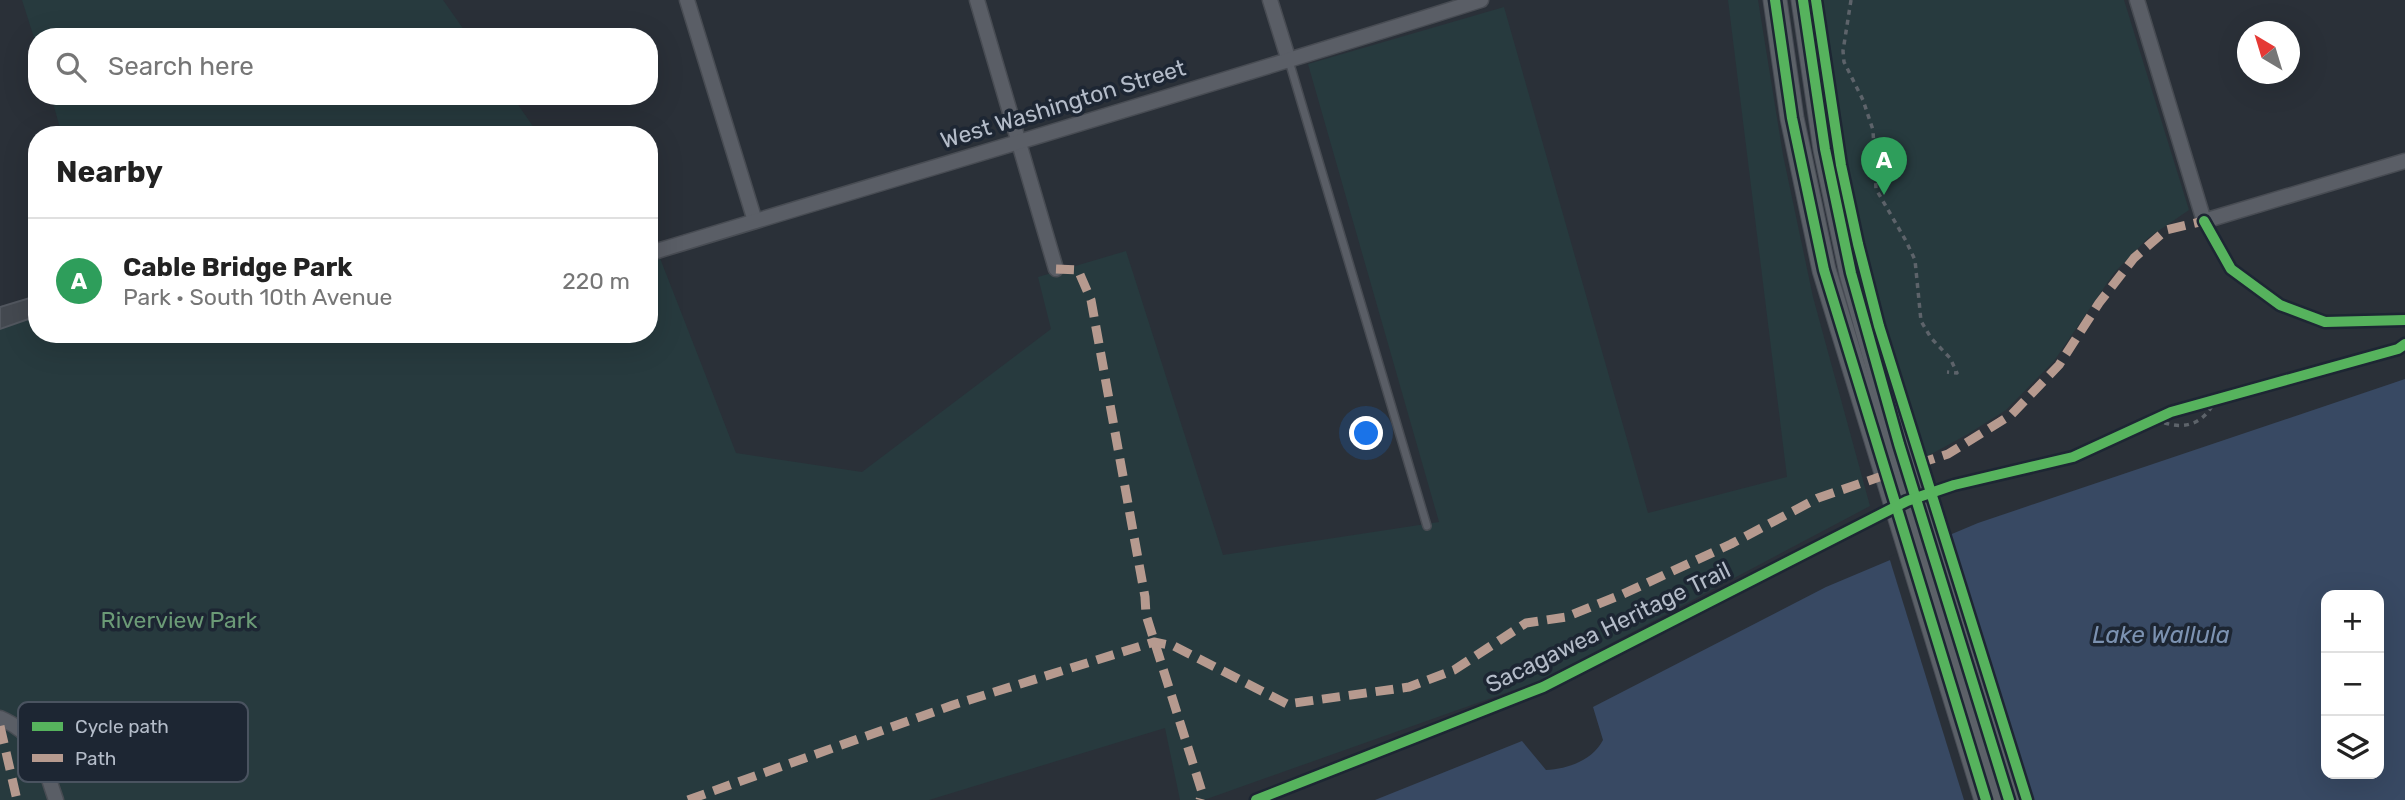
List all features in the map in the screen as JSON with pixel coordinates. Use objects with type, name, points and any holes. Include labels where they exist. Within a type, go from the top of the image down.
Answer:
[{"type":"main road","points":[[1775,0],[1792,118],[1810,210],[1832,300],[1888,447],[2009,800]]},
{"type":"main road","points":[[1803,0],[1837,211],[1888,447],[1986,800]]},
{"type":"street","points":[[687,0],[755,221]]},
{"type":"street","points":[[977,0],[1056,269]]},
{"type":"street","points":[[1270,0],[1289,61]]},
{"type":"street","name":"West Washington Street","points":[[658,251],[1289,61],[1481,0]]},
{"type":"street","points":[[2137,0],[2204,221],[2405,161]]},
{"type":"street","points":[[0,718],[18,726]]},
{"type":"street","points":[[50,782],[56,800]]},
{"type":"lane","points":[[1289,61],[1427,526]]},
{"type":"lane","points":[[2204,221],[2231,269],[2280,305],[2325,322],[2405,320]]},
{"type":"path","points":[[1852,0],[1843,51],[1844,62],[1866,108],[1873,130],[1876,189],[1911,250],[1917,274],[1921,321],[1931,338],[1950,358],[1956,373],[1947,372]]},
{"type":"path","points":[[2193,406],[2228,396]]},
{"type":"path","points":[[2155,419],[2169,426],[2191,424],[2210,411],[2215,400]]},
{"type":"path","points":[[2143,424],[2171,412]]},
{"type":"green space","points":[[22,0],[443,0],[463,28],[31,28]]},
{"type":"green space","name":"Riverview Park","points":[[1728,0],[1758,0],[1783,155],[1813,297],[1870,506],[1542,680],[1204,800],[1180,800],[1165,728],[929,800],[0,800],[0,321],[28,319],[28,343],[658,343],[658,253],[736,453],[862,472],[1051,329],[1038,277],[1126,251],[1223,555],[1439,522],[1308,64],[1504,7],[1648,513],[1787,477]]},
{"type":"green space","points":[[1819,0],[2124,0],[2189,210],[2148,238],[2114,273],[2054,361],[2006,410],[1926,457],[1908,399],[1904,400],[1863,257],[1840,148]]},
{"type":"green space","points":[[54,105],[518,105],[533,126],[59,126]]},
{"type":"water","name":"Lake Wallula","points":[[2405,379],[2405,800],[1375,800],[1522,741],[1546,770],[1579,762],[1593,753],[1603,740],[1593,707],[1826,587],[1978,523]]},
{"type":"pier","points":[[1946,533],[2029,800],[1964,800],[1889,557]]},
{"type":"building","points":[[28,299],[28,319],[0,329],[0,307]]},
{"type":"marked path","points":[[1917,464],[1948,454],[2011,415],[2059,365],[2099,303],[2134,258],[2166,230],[2204,221]]},
{"type":"marked path","points":[[1056,269],[1078,270],[1091,300],[1145,597],[1146,615],[1202,792],[1200,800]]},
{"type":"marked path","points":[[688,800],[953,705],[1154,642],[1174,646],[1287,704],[1409,687],[1454,670],[1526,623],[1566,617],[1623,594],[1731,544],[1818,498],[1891,473]]},
{"type":"marked path","points":[[0,726],[17,800]]},
{"type":"cycle path","points":[[1775,0],[1792,118],[1824,270],[1986,800]]},
{"type":"cycle path","points":[[1803,0],[1825,149],[1851,273],[1899,444],[2009,800]]},
{"type":"cycle path","points":[[1816,0],[1841,165],[1879,326],[2027,800]]},
{"type":"cycle path","points":[[2204,221],[2231,269],[2280,305],[2325,322],[2405,320]]},
{"type":"cycle path","name":"Sacagawea Heritage Trail","points":[[1256,800],[1543,687],[1907,501],[1954,485],[2073,457],[2171,412],[2398,349],[2405,344]]},
{"type":"place","name":"Cable Bridge Park","points":[[1884,195]]}]
